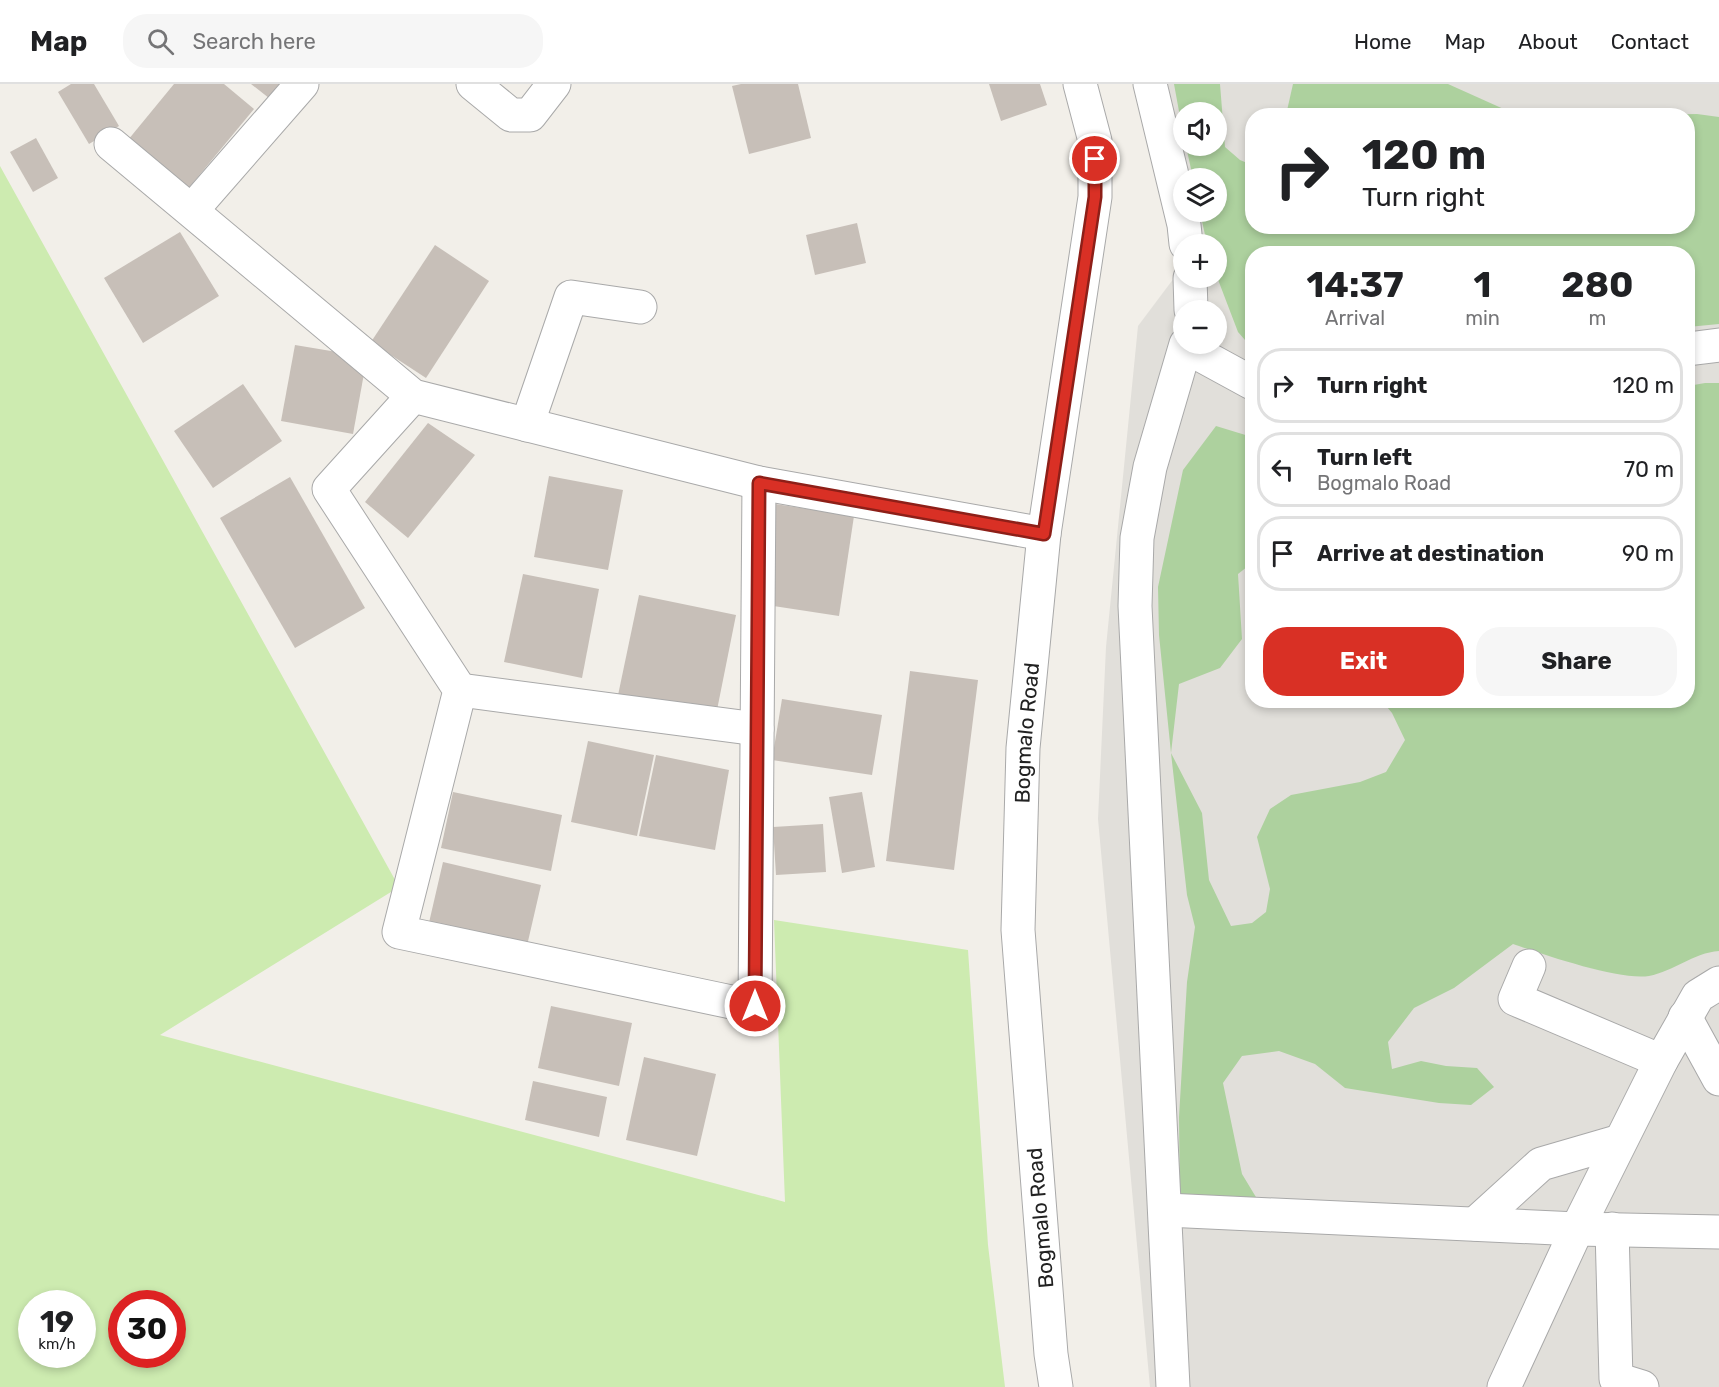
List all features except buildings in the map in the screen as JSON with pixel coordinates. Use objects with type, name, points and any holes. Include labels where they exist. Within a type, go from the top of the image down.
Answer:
[{"type":"street","points":[[192,210],[302,84]]},
{"type":"street","points":[[473,84],[511,116],[530,115],[554,84]]},
{"type":"street","name":"Bogmalo Road","points":[[1056,1387],[1051,1354],[1018,930],[1023,748],[1044,534],[1095,197],[1095,141],[1080,84]]},
{"type":"street","points":[[1150,84],[1185,234]]},
{"type":"street","points":[[111,144],[413,396],[759,483],[1044,534]]},
{"type":"street","points":[[527,425],[571,297],[640,307]]},
{"type":"street","points":[[1695,348],[1719,345]]},
{"type":"street","points":[[1173,1387],[1135,606],[1137,538],[1150,467],[1183,354]]},
{"type":"street","points":[[1202,354],[1245,379]]},
{"type":"street","points":[[413,396],[329,489],[460,690],[399,932],[755,1006],[759,483]]},
{"type":"street","points":[[460,690],[757,729]]},
{"type":"street","points":[[1529,966],[1515,999],[1661,1061]]},
{"type":"street","points":[[1504,1387],[1577,1229],[1661,1061],[1698,996],[1719,983]]},
{"type":"street","points":[[1685,1017],[1719,1079]]},
{"type":"street","points":[[1474,1224],[1542,1164],[1620,1141]]},
{"type":"street","points":[[1166,1210],[1577,1229],[1719,1232]]},
{"type":"street","points":[[1612,1229],[1616,1379],[1642,1387]]},
{"type":"shaded area","points":[[1135,84],[1719,84],[1719,1387],[1150,1387],[1098,819],[1106,647],[1138,326],[1173,279],[1173,288],[1227,288],[1227,234],[1173,234],[1173,241]]},
{"type":"green space","points":[[1174,84],[1220,84],[1221,102],[1177,102]]},
{"type":"green space","points":[[1293,84],[1448,84],[1501,108],[1288,108]]},
{"type":"green space","points":[[1695,114],[1719,117],[1719,324],[1695,326],[1695,246],[1245,246],[1245,340],[1238,332],[1221,288],[1227,288],[1227,234],[1205,234],[1202,222],[1227,222],[1227,168],[1191,168],[1188,156],[1227,156],[1227,149],[1245,162],[1245,234],[1695,234]]},
{"type":"green space","points":[[0,166],[399,887],[160,1035],[785,1202],[774,920],[968,950],[988,1245],[1005,1387],[0,1387]]},
{"type":"green space","points":[[1719,383],[1719,951],[1701,955],[1658,974],[1636,976],[1620,975],[1581,966],[1513,944],[1454,988],[1414,1008],[1388,1042],[1392,1069],[1421,1061],[1446,1066],[1477,1068],[1494,1087],[1471,1105],[1439,1103],[1345,1088],[1315,1064],[1279,1051],[1242,1056],[1223,1083],[1242,1174],[1265,1212],[1180,1206],[1179,1117],[1187,982],[1195,927],[1187,895],[1171,753],[1202,813],[1209,880],[1231,926],[1252,923],[1266,912],[1270,889],[1257,837],[1270,809],[1291,795],[1360,782],[1386,772],[1405,740],[1388,708],[1695,708],[1695,385]]},
{"type":"green space","points":[[1216,426],[1245,435],[1245,568],[1238,574],[1242,639],[1220,668],[1179,684],[1171,753],[1159,635],[1158,587],[1183,470]]},
{"type":"route","points":[[755,1006],[759,483],[1044,534],[1095,197],[1095,159]]}]
